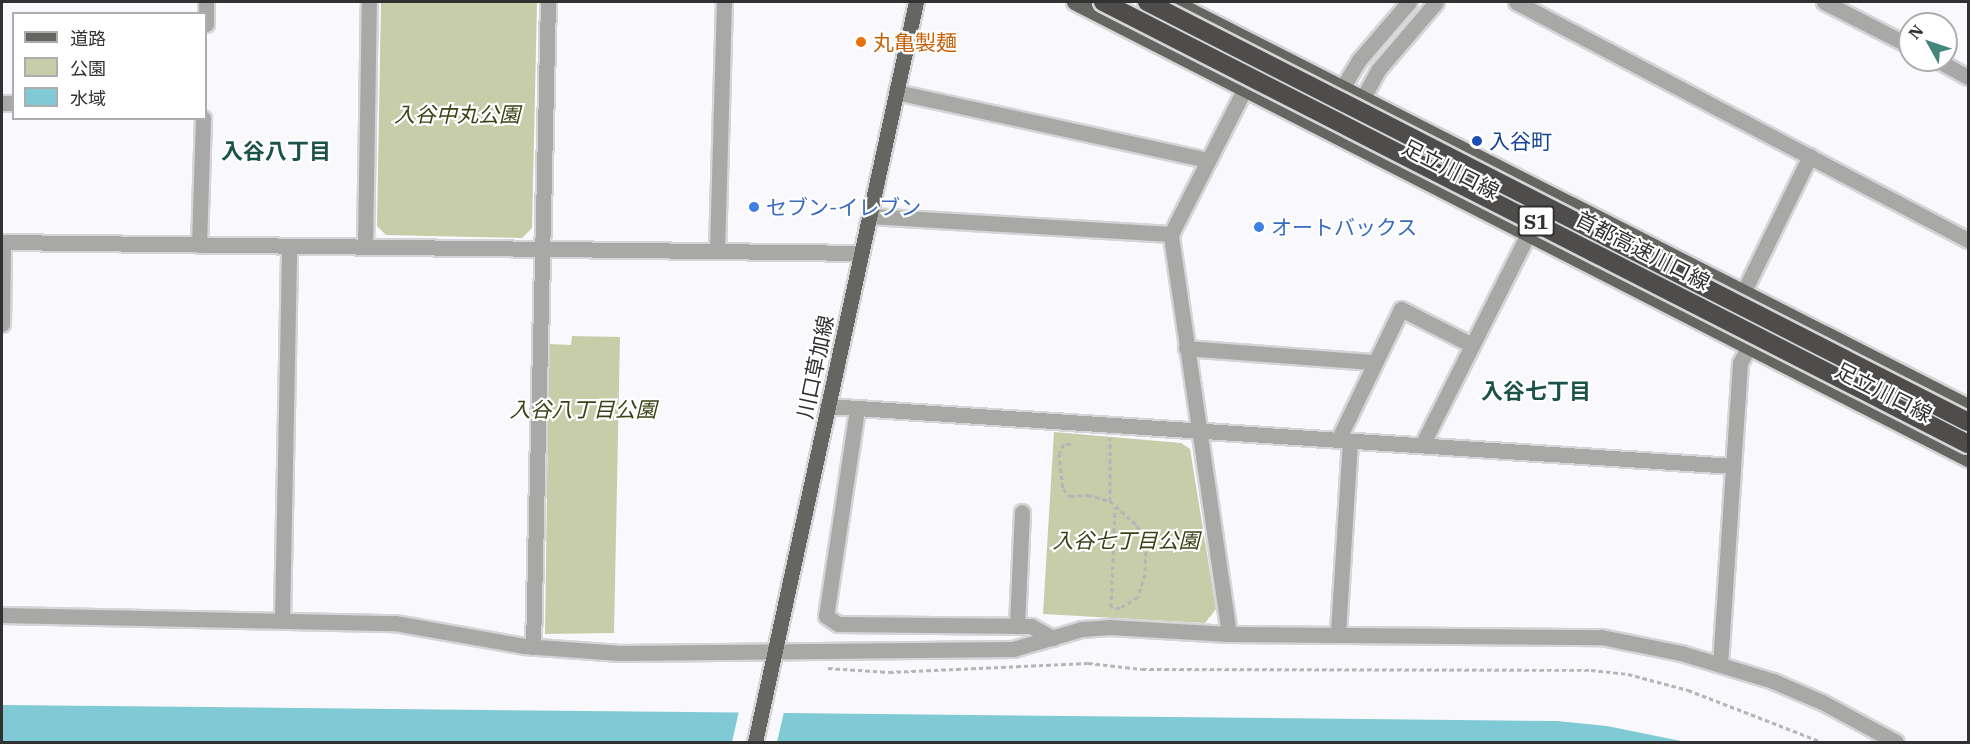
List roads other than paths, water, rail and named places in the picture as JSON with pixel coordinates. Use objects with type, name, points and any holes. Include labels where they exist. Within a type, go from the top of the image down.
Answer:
[{"type":"highway","name":"首都高速川口線","points":[[1103,2],[1968,444]]},
{"type":"highway","name":"首都高速川口線","points":[[1148,2],[1968,422]]},
{"type":"main road","name":"川口草加線","points":[[755,742],[916,2]]},
{"type":"main road","name":"足立川口線","points":[[1074,2],[1529,232],[1968,459]]},
{"type":"main road","name":"足立川口線","points":[[1174,2],[1745,289],[1968,406]]},
{"type":"street","points":[[365,247],[369,2]]},
{"type":"street","points":[[533,647],[548,2]]},
{"type":"street","points":[[717,251],[724,2]]},
{"type":"street","points":[[1409,2],[1359,60],[1343,87],[1331,110],[1332,132],[1351,120],[1378,70],[1436,2]]},
{"type":"street","points":[[1516,2],[1968,240]]},
{"type":"street","points":[[1824,2],[1898,40]]},
{"type":"street","points":[[1229,634],[1229,614],[1186,348],[1171,234],[1245,88]]},
{"type":"street","points":[[896,92],[1208,160]]},
{"type":"street","points":[[199,245],[203,120]]},
{"type":"street","points":[[1745,289],[1810,156]]},
{"type":"street","points":[[869,216],[1171,234]]},
{"type":"street","points":[[1422,445],[1529,232]]},
{"type":"street","points":[[2,324],[2,242],[861,253]]},
{"type":"street","points":[[282,619],[289,246]]},
{"type":"street","points":[[1338,632],[1344,440],[1374,362],[1401,309],[1472,345]]},
{"type":"street","points":[[1720,664],[1740,363],[1749,346]]},
{"type":"street","points":[[1186,348],[1374,362]]},
{"type":"street","points":[[827,406],[1733,466]]},
{"type":"street","points":[[857,409],[826,616],[838,624],[1017,626],[1042,629],[1053,638]]},
{"type":"street","points":[[1017,626],[1022,512]]},
{"type":"street","points":[[2,615],[395,623],[533,647],[620,652],[1013,649],[1082,628],[1109,627],[1229,634],[1338,632],[1601,637],[1720,664],[1822,702],[1896,742]]},
{"type":"water","points":[[2,705],[1557,721],[1607,726],[1686,742],[2,742]]},
{"type":"place","name":"丸亀製麺","points":[[861,42]]},
{"type":"place","name":"入谷町","points":[[1477,141]]},
{"type":"place","name":"セブン-イレブン","points":[[754,207]]},
{"type":"place","name":"オートバックス","points":[[1259,227]]},
{"type":"district","name":"入谷八丁目","points":[[276,151]]},
{"type":"district","name":"入谷七丁目","points":[[1536,391]]},
{"type":"park label","name":"入谷中丸公園","points":[[457,114]]},
{"type":"park label","name":"入谷八丁目公園","points":[[583,409]]},
{"type":"park label","name":"入谷七丁目公園","points":[[1126,540]]}]
